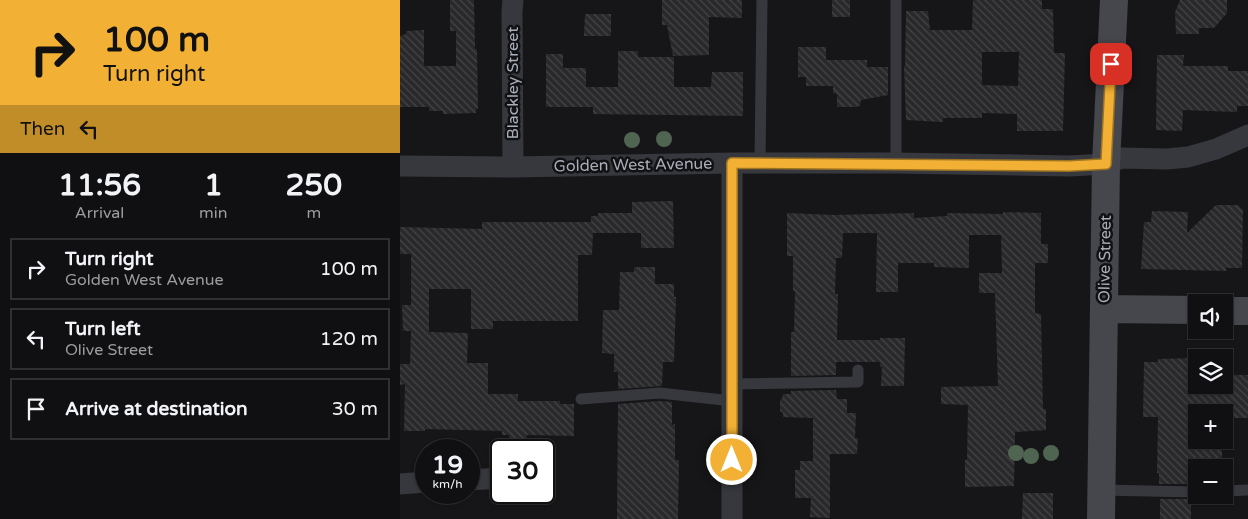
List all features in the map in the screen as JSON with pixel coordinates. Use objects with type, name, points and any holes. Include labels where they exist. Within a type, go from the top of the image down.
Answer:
[{"type":"street","name":"Blackley Street","points":[[513,0],[513,167]]},
{"type":"street","name":"Olive Street","points":[[1101,519],[1106,164],[1114,0]]},
{"type":"street","name":"Golden West Avenue","points":[[400,166],[513,167],[732,163],[1069,166],[1106,164],[1122,158],[1167,159],[1188,157],[1216,149],[1248,135]]},
{"type":"street","points":[[732,163],[732,519]]},
{"type":"street","points":[[1104,309],[1188,310]]},
{"type":"street","points":[[1233,311],[1248,311]]},
{"type":"street","points":[[400,484],[415,483]]},
{"type":"lane","points":[[760,163],[762,0]]},
{"type":"lane","points":[[896,0],[896,163]]},
{"type":"lane","points":[[581,399],[660,392],[732,393],[858,382],[858,370]]},
{"type":"lane","points":[[1101,490],[1188,492]]},
{"type":"lane","points":[[1233,491],[1248,490]]},
{"type":"building","points":[[450,0],[474,0],[478,109],[476,109],[476,113],[443,114],[443,111],[429,111],[429,107],[400,107],[400,36],[406,34],[406,31],[424,30],[424,66],[456,66],[456,31],[450,31]]},
{"type":"building","points":[[662,0],[742,0],[742,18],[709,17],[709,55],[673,56],[667,25],[662,25]]},
{"type":"building","points":[[832,0],[850,0],[850,17],[832,17]]},
{"type":"building","points":[[973,0],[1042,0],[1042,9],[1053,9],[1054,53],[1065,53],[1063,131],[1017,131],[1017,114],[982,113],[982,118],[943,118],[943,122],[906,120],[904,66],[906,11],[928,11],[930,30],[972,30]],"holes":[[[982,52],[1019,52],[1018,86],[982,85]]]},
{"type":"building","points":[[1180,0],[1227,0],[1227,13],[1214,28],[1199,28],[1199,34],[1176,34],[1175,12]]},
{"type":"building","points":[[585,14],[611,14],[611,36],[584,36]]},
{"type":"building","points":[[798,47],[826,47],[826,60],[867,60],[867,67],[888,67],[888,95],[861,100],[858,107],[837,107],[837,94],[833,93],[833,86],[806,86],[806,77],[798,77]]},
{"type":"building","points":[[618,51],[638,51],[638,57],[674,57],[674,87],[711,87],[712,72],[743,72],[743,116],[593,114],[593,107],[546,107],[546,54],[563,54],[563,68],[586,68],[586,87],[618,87]]},
{"type":"building","points":[[1157,55],[1184,55],[1183,66],[1228,66],[1228,71],[1248,71],[1248,106],[1237,106],[1237,112],[1183,110],[1182,131],[1156,130]]},
{"type":"building","points":[[673,201],[674,248],[641,248],[641,233],[593,233],[592,255],[578,255],[578,321],[493,321],[493,329],[471,329],[471,289],[429,289],[429,332],[468,333],[467,363],[488,363],[488,394],[518,394],[518,401],[560,401],[560,404],[574,404],[574,436],[527,435],[527,439],[509,439],[509,435],[502,435],[502,431],[425,429],[425,431],[404,431],[405,384],[400,385],[400,364],[410,364],[411,331],[403,331],[402,305],[411,305],[411,254],[400,254],[400,227],[482,229],[482,222],[591,222],[591,216],[598,216],[598,213],[632,213],[632,202]]},
{"type":"building","points":[[1216,205],[1238,205],[1243,210],[1242,268],[1226,268],[1226,271],[1141,269],[1144,222],[1151,222],[1152,211],[1188,212],[1187,233]]},
{"type":"building","points":[[1003,212],[1041,213],[1041,244],[1048,244],[1048,263],[1035,263],[1035,313],[1041,314],[1043,409],[1046,409],[1046,430],[1015,432],[1014,486],[965,487],[968,405],[941,404],[941,387],[998,386],[995,293],[979,293],[979,273],[1002,273],[1001,235],[969,235],[969,268],[934,267],[934,263],[898,263],[898,292],[876,292],[877,233],[843,233],[842,258],[836,258],[835,294],[838,294],[837,340],[905,338],[904,386],[881,386],[882,367],[880,367],[880,362],[836,362],[836,375],[791,376],[791,332],[794,332],[795,291],[793,291],[793,256],[787,256],[787,213],[834,215],[914,213],[914,218],[947,216],[947,213],[1003,214]]},
{"type":"building","points":[[634,267],[655,267],[655,284],[674,284],[674,297],[676,297],[674,362],[663,362],[662,386],[618,389],[618,372],[614,372],[614,354],[602,353],[603,310],[619,310],[620,272],[634,272]]},
{"type":"building","points":[[1188,358],[1188,394],[1233,394],[1233,375],[1248,375],[1248,418],[1233,418],[1233,404],[1188,404],[1188,449],[1222,449],[1222,459],[1188,459],[1188,484],[1159,484],[1159,473],[1157,473],[1158,417],[1143,417],[1144,362],[1158,362],[1158,359]]},
{"type":"building","points":[[836,390],[837,399],[847,399],[847,413],[856,413],[855,438],[858,438],[857,454],[830,454],[830,518],[810,517],[811,498],[795,498],[795,470],[800,470],[800,461],[813,461],[813,418],[783,417],[783,413],[780,411],[780,400],[783,394],[791,394],[791,391]]},
{"type":"building","points":[[672,402],[672,425],[675,424],[675,460],[679,460],[678,519],[617,519],[618,404]]},
{"type":"building","points":[[1023,493],[1053,493],[1053,519],[1022,519]]},
{"type":"building","points":[[1160,499],[1188,499],[1188,504],[1191,504],[1191,519],[1160,519]]},
{"type":"route","points":[[732,460],[732,163],[1069,166],[1106,164],[1111,64]]}]
